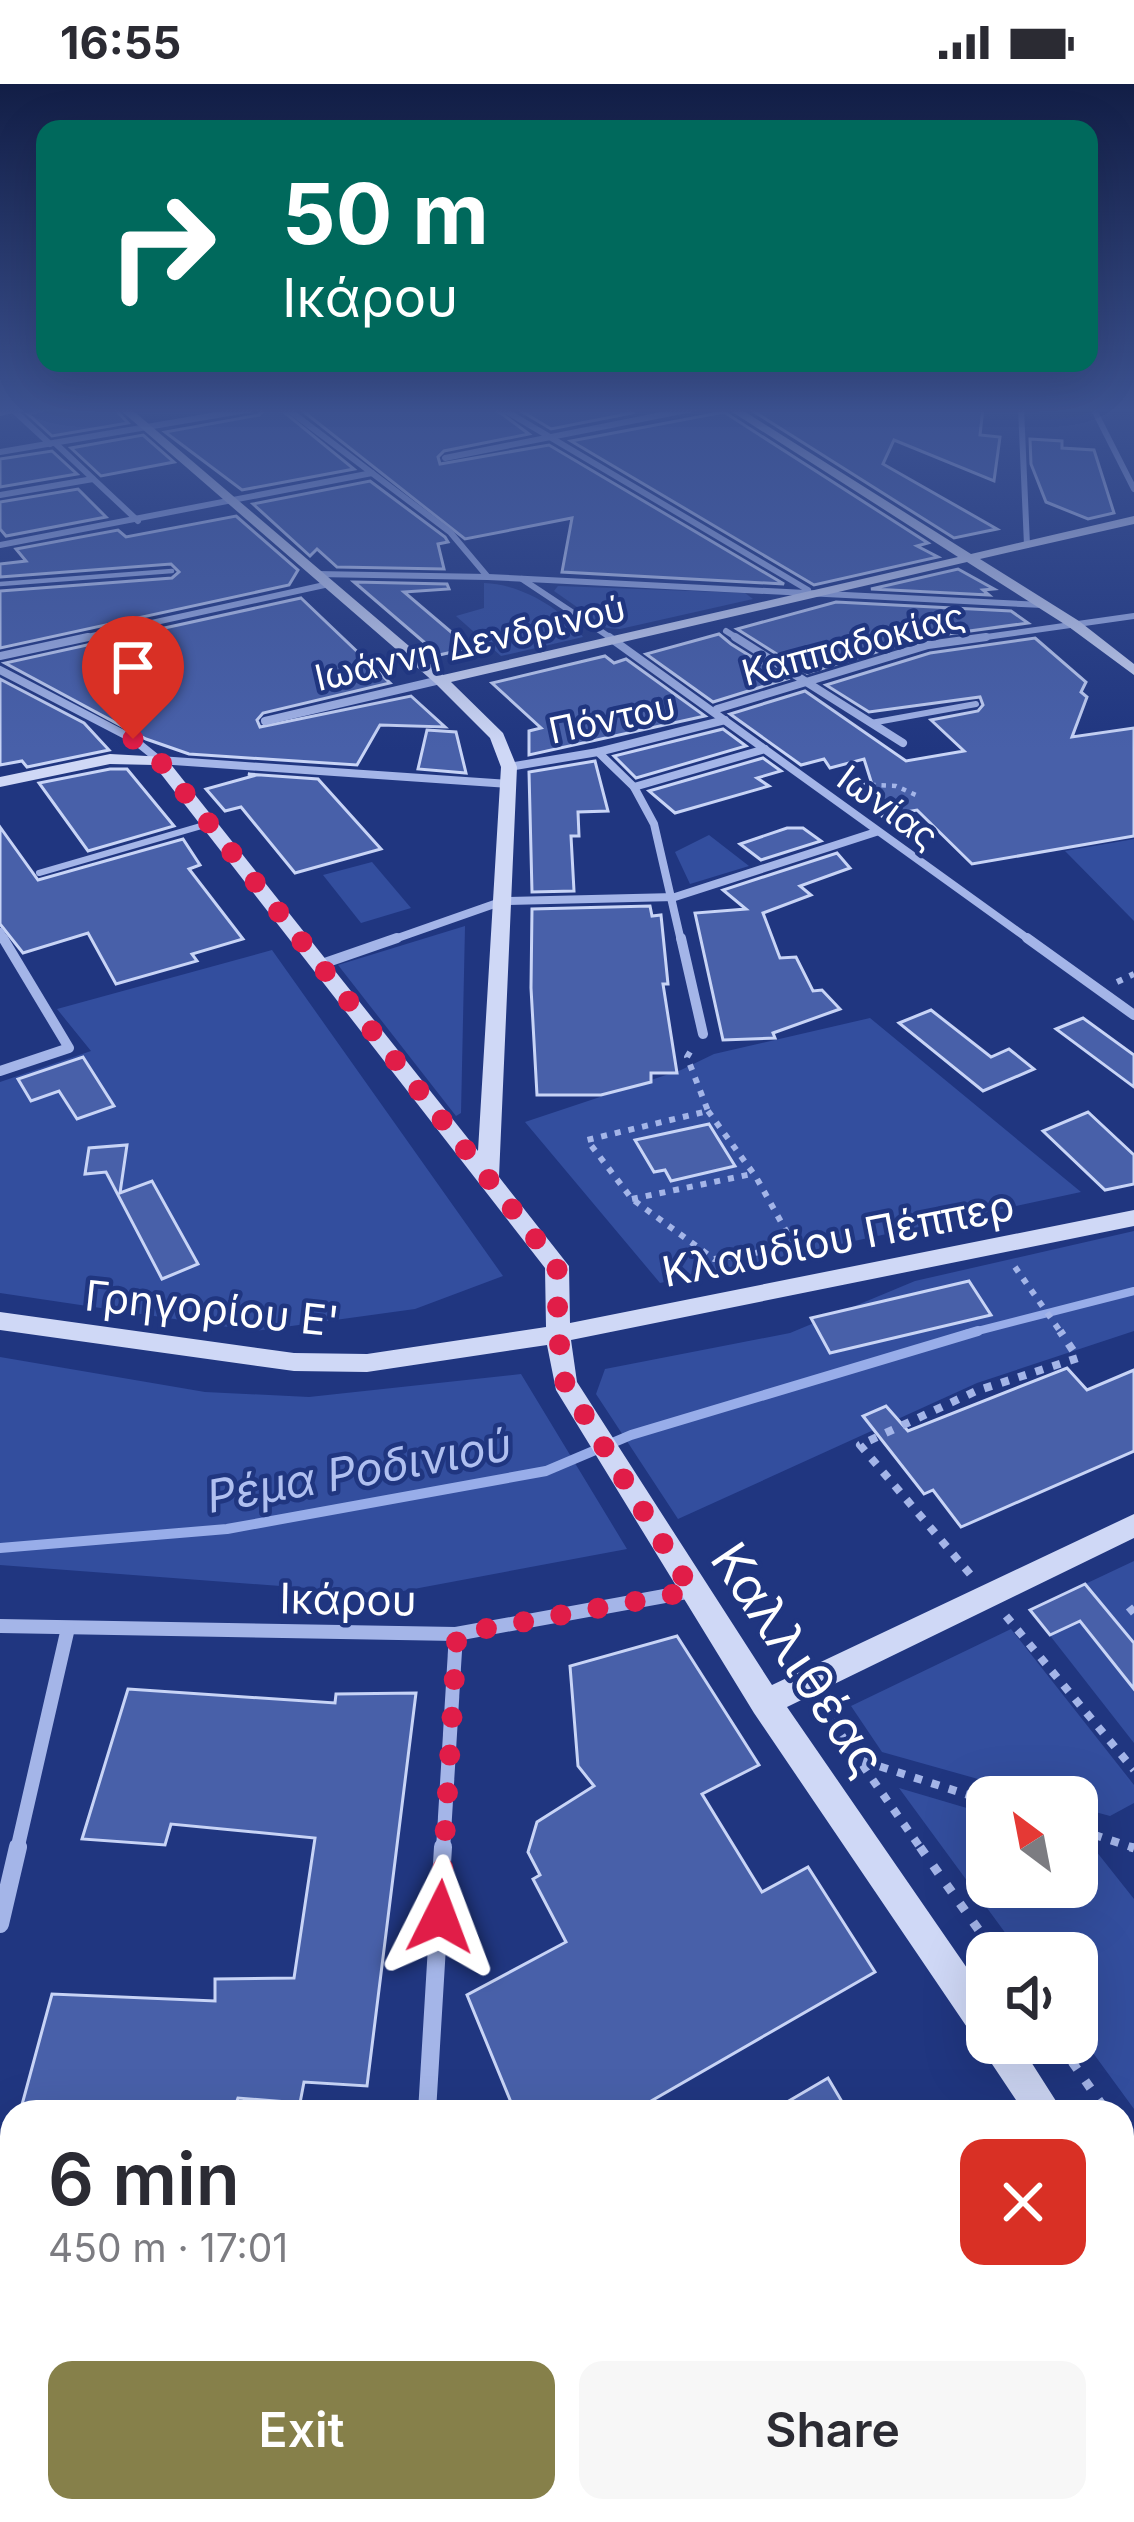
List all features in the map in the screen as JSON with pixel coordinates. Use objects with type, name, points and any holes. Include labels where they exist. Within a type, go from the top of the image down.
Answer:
[{"type":"street","points":[[0,545],[128,522]]},
{"type":"street","points":[[256,522],[440,680],[497,736],[509,775],[488,1177]]},
{"type":"street","points":[[436,522],[488,577]]},
{"type":"street","points":[[693,522],[814,594]]},
{"type":"street","points":[[910,522],[1074,624],[1134,671]]},
{"type":"street","points":[[1026,522],[1027,545]]},
{"type":"street","name":"Ιωάννη Δενδρινού","points":[[265,721],[1126,522]]},
{"type":"street","points":[[316,574],[488,577],[1043,604]]},
{"type":"street","name":"Ιωνίας","points":[[522,579],[1134,1015]]},
{"type":"street","points":[[0,656],[328,584]]},
{"type":"street","name":"Καππαδοκίας","points":[[717,709],[928,646],[1134,616]]},
{"type":"street","points":[[726,631],[903,743]]},
{"type":"street","points":[[0,670],[133,739],[159,760]]},
{"type":"street","name":"Πόντου","points":[[159,760],[509,775],[725,720]]},
{"type":"street","points":[[634,787],[766,749]]},
{"type":"street","points":[[598,752],[634,787],[654,824],[675,896],[703,1034]]},
{"type":"street","points":[[0,782],[110,759],[159,760]]},
{"type":"street","name":"Καλλιθέας","points":[[159,760],[557,1266],[558,1334],[565,1383],[692,1591],[966,1996]]},
{"type":"street","points":[[319,965],[503,902],[675,896],[876,832]]},
{"type":"street","points":[[0,932],[69,1048],[0,1071]]},
{"type":"street","name":"Κλαυδίου Πέππερ","points":[[558,1334],[1134,1218]]},
{"type":"street","name":"Γρηγορίου Ε'","points":[[0,1321],[294,1362],[367,1363],[558,1334]]},
{"type":"street","points":[[765,1702],[1134,1526]]},
{"type":"street","name":"Ικάρου","points":[[0,1626],[457,1634],[692,1591]]},
{"type":"street","points":[[0,1924],[68,1628]]},
{"type":"street","points":[[428,2100],[457,1634]]},
{"type":"street","points":[[1012,2064],[1037,2100]]},
{"type":"lane","points":[[0,584],[172,571]]},
{"type":"lane","points":[[871,723],[976,704]]},
{"type":"lane","points":[[39,873],[208,824]]},
{"type":"path","points":[[844,784],[896,786],[918,796]]},
{"type":"path","points":[[703,1034],[687,1057],[708,1112],[753,1174],[795,1246],[714,1259],[632,1199],[587,1140],[708,1112]]},
{"type":"path","points":[[632,1199],[753,1174]]},
{"type":"path","points":[[1000,1247],[1078,1358],[976,1391],[860,1445],[1134,1770]]},
{"type":"path","points":[[805,1683],[980,1932]]},
{"type":"path","points":[[860,1760],[966,1794]]},
{"type":"path","points":[[1098,1836],[1134,1847]]},
{"type":"path","points":[[1074,2064],[1099,2100]]},
{"type":"shaded area","points":[[484,583],[539,600],[564,616],[583,637],[501,656],[456,616],[484,608]]},
{"type":"shaded area","points":[[558,586],[745,593],[753,599],[620,629],[607,628],[554,591]]},
{"type":"shaded area","points":[[709,835],[749,866],[690,884],[675,852]]},
{"type":"shaded area","points":[[1134,839],[1134,921],[1065,851]]},
{"type":"shaded area","points":[[372,862],[411,908],[361,923],[323,875]]},
{"type":"shaded area","points":[[465,926],[461,1113],[456,1116],[338,965]]},
{"type":"shaded area","points":[[272,950],[503,1276],[415,1309],[255,1331],[0,1293],[0,1082],[91,1051],[57,1009]]},
{"type":"shaded area","points":[[870,1018],[1081,1192],[660,1283],[525,1122],[681,1070],[714,1054]]},
{"type":"shaded area","points":[[1134,1231],[1134,1331],[977,1383],[678,1519],[596,1394],[605,1369],[790,1333],[915,1281]]},
{"type":"shaded area","points":[[0,1357],[205,1392],[309,1397],[521,1374],[627,1549],[387,1594],[0,1565]]},
{"type":"shaded area","points":[[1134,1561],[1134,1743],[1030,1610]]},
{"type":"shaded area","points":[[1011,1629],[1134,1785],[1134,1803],[1110,1816],[1098,1813],[1098,1776],[967,1776],[882,1752],[851,1706]]},
{"type":"shaded area","points":[[899,1788],[966,1808],[966,1879]]},
{"type":"shaded area","points":[[1098,1854],[1134,1899],[1134,2100],[1127,2100],[1098,2060],[1098,1932],[1005,1932],[987,1908],[1098,1908]]},
{"type":"building","points":[[0,522],[81,522],[6,536]]},
{"type":"building","points":[[206,522],[243,522],[298,570],[289,585],[0,648],[0,591],[172,578],[179,572],[171,564],[0,577],[0,564],[26,561],[16,549],[118,530],[126,537]]},
{"type":"building","points":[[272,522],[425,522],[448,542],[438,544],[444,569],[337,567],[317,549],[310,556]]},
{"type":"building","points":[[443,522],[553,522],[465,539]]},
{"type":"building","points":[[571,522],[679,522],[784,584],[562,572]]},
{"type":"building","points":[[707,522],[895,522],[928,543],[917,546],[938,557],[814,585]]},
{"type":"building","points":[[928,522],[984,522],[997,529],[954,538]]},
{"type":"building","points":[[958,569],[994,589],[983,590],[989,595],[871,589]]},
{"type":"building","points":[[354,582],[447,584],[449,589],[404,592],[470,648],[439,655]]},
{"type":"building","points":[[301,598],[390,683],[263,713],[257,720],[260,727],[411,696],[445,727],[380,725],[357,765],[189,754],[146,739],[5,663]]},
{"type":"building","points":[[836,602],[1011,611],[1028,623],[926,637],[807,673],[737,629]]},
{"type":"building","points":[[719,634],[787,679],[713,702],[646,654]]},
{"type":"building","points":[[1035,638],[1086,682],[1081,692],[1087,697],[1072,737],[1134,728],[1134,836],[972,864],[917,810],[882,816],[864,759],[830,768],[824,759],[801,765],[730,714],[805,691],[906,761],[964,751],[931,720],[978,711],[983,705],[980,697],[869,712],[826,685],[930,653]]},
{"type":"building","points":[[605,656],[614,663],[626,659],[705,716],[529,755],[529,731],[541,728],[492,683]]},
{"type":"building","points":[[0,679],[84,723],[109,750],[27,767],[22,761],[0,765]]},
{"type":"building","points":[[723,729],[746,746],[636,778],[614,756]]},
{"type":"building","points":[[427,730],[456,732],[466,773],[418,769]]},
{"type":"building","points":[[763,758],[781,771],[757,778],[769,786],[675,813],[649,791]]},
{"type":"building","points":[[595,761],[608,811],[578,812],[579,836],[571,836],[574,891],[532,892],[529,772]]},
{"type":"building","points":[[127,769],[174,826],[88,851],[39,783]]},
{"type":"building","points":[[248,774],[318,779],[381,849],[295,873],[241,807],[225,811],[206,789],[253,776]]},
{"type":"building","points":[[0,827],[38,880],[183,839],[200,865],[189,869],[243,939],[192,954],[197,961],[116,984],[88,933],[23,953],[0,924]]},
{"type":"building","points":[[787,828],[803,828],[821,841],[761,860],[740,844]]},
{"type":"building","points":[[837,853],[850,868],[800,886],[811,895],[763,913],[780,958],[796,957],[813,991],[822,990],[840,1009],[773,1033],[775,1038],[723,1040],[695,913],[746,909],[723,890]]},
{"type":"building","points":[[650,906],[652,916],[661,915],[668,984],[663,984],[677,1073],[651,1073],[651,1082],[601,1095],[537,1095],[532,909]]},
{"type":"building","points":[[931,1010],[991,1057],[1009,1049],[1034,1069],[983,1091],[899,1023]]},
{"type":"building","points":[[1083,1018],[1134,1055],[1134,1087],[1056,1029]]},
{"type":"building","points":[[83,1057],[114,1106],[77,1119],[59,1091],[31,1101],[18,1079]]},
{"type":"building","points":[[1088,1112],[1134,1155],[1134,1184],[1105,1190],[1043,1131]]},
{"type":"building","points":[[709,1124],[735,1166],[671,1181],[665,1170],[654,1172],[635,1140]]},
{"type":"building","points":[[127,1145],[120,1193],[152,1181],[198,1264],[162,1279],[106,1172],[85,1174],[89,1148]]},
{"type":"building","points":[[969,1281],[991,1315],[830,1353],[811,1318]]},
{"type":"building","points":[[1067,1368],[1087,1390],[1134,1370],[1134,1451],[961,1527],[933,1490],[924,1494],[863,1416],[886,1406],[908,1431]]},
{"type":"building","points":[[1085,1584],[1134,1643],[1134,1689],[1080,1621],[1050,1635],[1030,1610]]},
{"type":"building","points":[[677,1636],[759,1765],[702,1794],[762,1892],[808,1867],[875,1972],[653,2100],[510,2100],[467,1995],[566,1942],[533,1879],[540,1875],[528,1852],[537,1822],[594,1786],[578,1766],[570,1666]]},
{"type":"building","points":[[128,1689],[335,1703],[336,1694],[416,1693],[367,2086],[304,2082],[301,2100],[23,2100],[52,1994],[215,2001],[215,1979],[294,1978],[315,1838],[171,1824],[165,1845],[82,1839]]},
{"type":"building","points":[[828,2078],[841,2100],[790,2100]]},
{"type":"waterway","name":"Ρέμα Ροδινιού","points":[[966,1334],[1134,1291]]},
{"type":"waterway","name":"Ρέμα Ροδινιού","points":[[0,1548],[227,1529],[546,1471],[631,1435],[978,1331]]},
{"type":"route","points":[[133,739],[159,760],[557,1266],[558,1334],[565,1383],[692,1591],[457,1634],[440,1917]]}]
